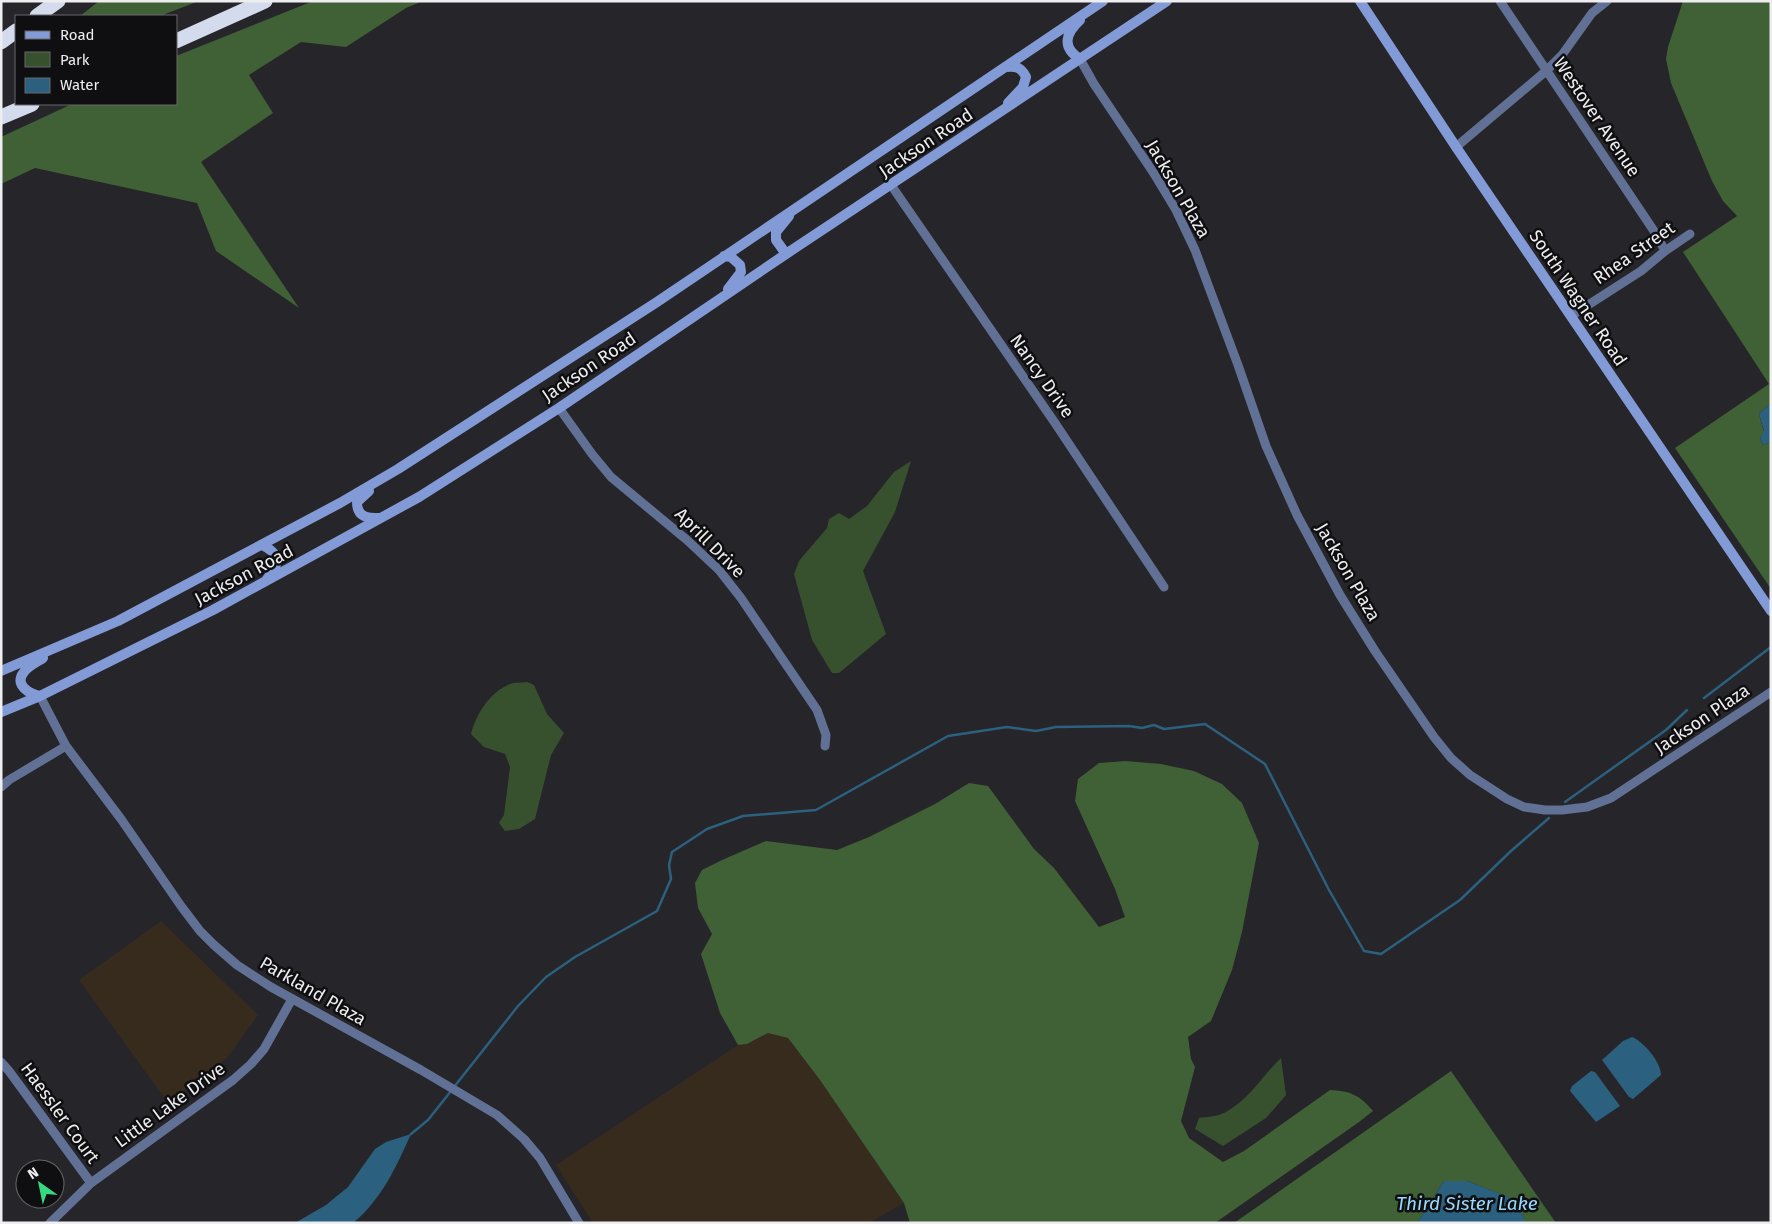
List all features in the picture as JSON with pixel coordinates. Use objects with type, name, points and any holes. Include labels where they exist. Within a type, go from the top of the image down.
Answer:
[{"type":"highway","points":[[38,15],[58,1]]},
{"type":"highway","points":[[178,40],[265,1]]},
{"type":"highway","points":[[247,10],[274,1]]},
{"type":"highway","points":[[1,42],[15,32]]},
{"type":"highway","points":[[1,117],[30,105]]},
{"type":"main road","name":"Jackson Road","points":[[1,712],[40,696],[162,636],[261,585],[419,497],[559,408],[786,254],[1167,1]]},
{"type":"main road","name":"South Wagner Road","points":[[1360,1],[1456,147],[1771,611]]},
{"type":"main road","name":"Jackson Road","points":[[1,671],[118,621],[340,503],[398,470],[724,256],[1099,4]]},
{"type":"main road","points":[[1080,59],[1070,51],[1068,35],[1075,25],[1099,4]]},
{"type":"main road","points":[[995,116],[1023,87],[1026,81],[1022,70],[1016,66],[1005,67]]},
{"type":"main road","points":[[786,254],[776,240],[776,232],[800,205]]},
{"type":"main road","points":[[715,302],[735,282],[741,272],[740,265],[736,260],[724,256]]},
{"type":"main road","points":[[382,518],[362,516],[358,512],[357,502],[398,470]]},
{"type":"main road","points":[[261,585],[275,570],[277,563],[272,550],[262,545]]},
{"type":"main road","points":[[40,696],[29,693],[23,687],[21,678],[24,672],[56,648]]},
{"type":"street","name":"Westover Avenue","points":[[1500,1],[1558,91],[1656,234],[1665,251]]},
{"type":"street","points":[[1456,147],[1562,55],[1592,13],[1607,1]]},
{"type":"street","name":"Jackson Plaza","points":[[1080,59],[1094,84],[1154,172],[1176,210],[1195,250],[1266,446],[1297,515],[1360,628],[1421,719],[1451,758],[1491,790],[1524,807],[1545,810],[1586,807],[1611,798],[1771,692]]},
{"type":"street","name":"Nancy Drive","points":[[891,185],[1055,423],[1164,587]]},
{"type":"street","name":"Rhea Street","points":[[1571,316],[1641,271],[1690,234]]},
{"type":"street","name":"Aprill Drive","points":[[559,408],[611,477],[687,540],[719,570],[741,598],[817,710],[824,724],[825,746]]},
{"type":"street","name":"Parkland Plaza","points":[[40,696],[66,746],[121,819],[200,931],[237,965],[292,999],[440,1080],[497,1115],[532,1148],[579,1223]]},
{"type":"street","points":[[1,787],[9,780],[66,746]]},
{"type":"street","name":"Little Lake Drive","points":[[50,1223],[91,1183],[239,1075],[264,1049],[292,999]]},
{"type":"street","name":"Haessler Court","points":[[1,1062],[91,1183]]},
{"type":"shaded area","points":[[161,921],[258,1015],[227,1058],[168,1103],[79,980]]},
{"type":"shaded area","points":[[768,1033],[788,1038],[820,1080],[904,1203],[869,1223],[593,1223],[556,1165],[738,1045],[747,1044]]},
{"type":"green space","points":[[99,1],[199,1],[163,15],[81,15]]},
{"type":"green space","points":[[313,1],[423,1],[406,8],[346,47],[301,42],[249,75],[273,113],[201,162],[299,308],[216,251],[197,203],[35,168],[1,184],[1,137],[70,105],[178,105],[178,55]]},
{"type":"green space","points":[[1683,1],[1771,1],[1771,403],[1759,414],[1764,432],[1760,438],[1763,445],[1771,442],[1771,589],[1675,448],[1769,384],[1683,252],[1737,216],[1723,201],[1712,181],[1671,83],[1666,59]]},
{"type":"green space","points":[[911,461],[895,512],[863,571],[886,634],[839,673],[832,673],[812,640],[794,574],[799,561],[827,528],[829,519],[839,513],[849,519],[867,506],[894,472]]},
{"type":"green space","points":[[527,682],[534,685],[547,714],[564,733],[551,755],[535,819],[519,829],[505,831],[499,823],[504,815],[510,767],[505,754],[484,747],[471,734],[480,712],[496,692],[510,684]]},
{"type":"green space","points":[[1125,761],[1161,764],[1194,771],[1222,784],[1242,803],[1259,843],[1242,932],[1232,970],[1211,1021],[1188,1037],[1191,1059],[1195,1067],[1181,1121],[1189,1138],[1223,1162],[1244,1151],[1330,1090],[1343,1091],[1354,1095],[1364,1101],[1373,1111],[1215,1223],[910,1223],[904,1203],[820,1080],[788,1038],[768,1033],[747,1044],[738,1045],[720,1013],[701,954],[712,934],[698,908],[695,883],[702,870],[766,841],[837,850],[869,837],[935,804],[969,783],[988,786],[1034,849],[1054,868],[1099,927],[1125,917],[1115,889],[1075,801],[1078,779],[1099,763]]},
{"type":"green space","points":[[1281,1058],[1286,1095],[1266,1118],[1223,1146],[1195,1129],[1199,1118],[1223,1113],[1242,1101]]},
{"type":"green space","points":[[1451,1071],[1556,1223],[1524,1223],[1524,1218],[1513,1199],[1467,1181],[1444,1181],[1417,1223],[1234,1223]]},
{"type":"water","points":[[1771,403],[1771,442],[1763,445],[1760,438],[1764,431],[1759,414]]},
{"type":"water","points":[[1632,1037],[1642,1043],[1651,1053],[1658,1064],[1661,1075],[1633,1099],[1629,1097],[1602,1060],[1623,1041]]},
{"type":"water","points":[[1591,1071],[1595,1072],[1620,1106],[1596,1122],[1570,1091],[1572,1086]]},
{"type":"water","points":[[411,1134],[394,1170],[380,1193],[353,1223],[295,1223],[326,1205],[348,1187],[375,1149],[386,1142]]},
{"type":"water","name":"Third Sister Lake","points":[[1444,1181],[1467,1181],[1514,1199],[1524,1218],[1524,1223],[1417,1223]]},
{"type":"waterway","points":[[1704,698],[1771,647]]},
{"type":"waterway","points":[[1565,802],[1666,730],[1687,710]]},
{"type":"waterway","points":[[454,1087],[518,1006],[546,977],[575,957],[657,911],[671,879],[669,865],[672,852],[707,829],[743,816],[816,810],[948,736],[1007,727],[1036,731],[1056,727],[1129,726],[1142,728],[1154,725],[1164,729],[1205,724],[1265,764],[1329,890],[1364,951],[1381,954],[1460,900],[1549,818]]},
{"type":"waterway","points":[[411,1134],[428,1120],[451,1091]]}]
